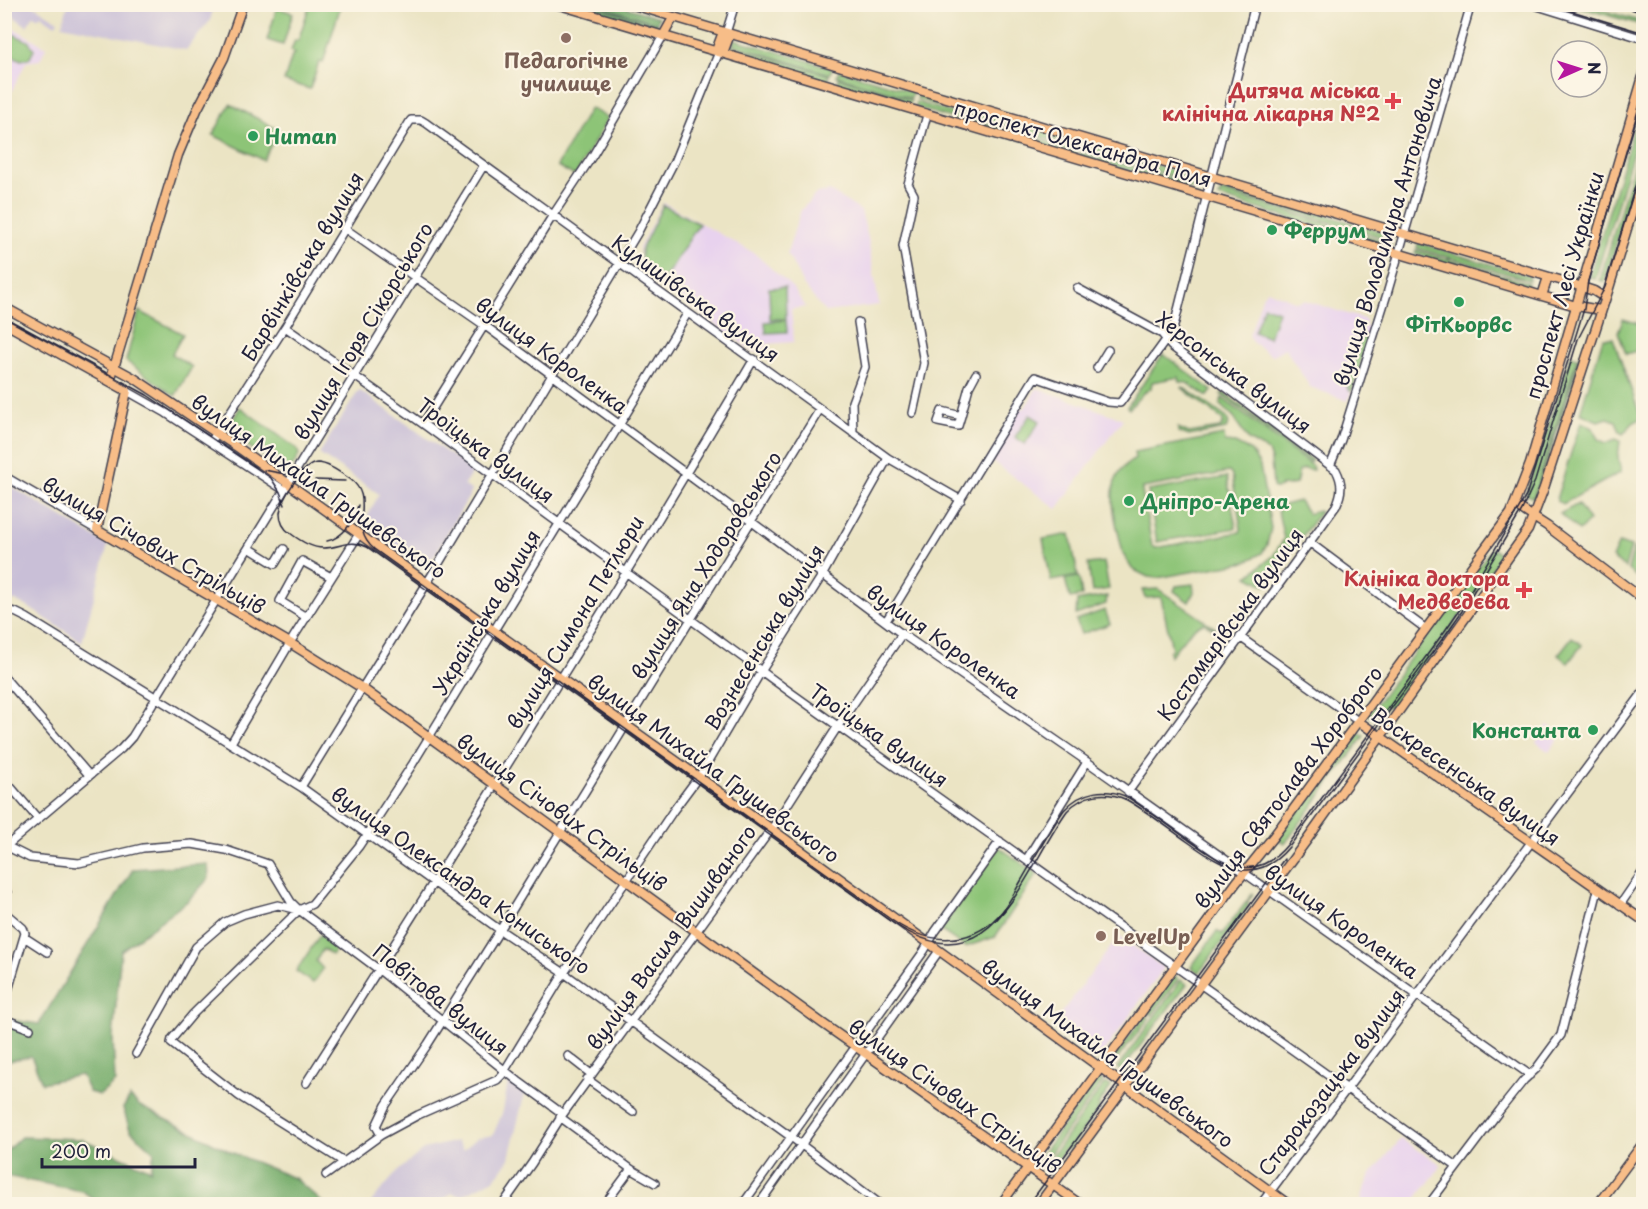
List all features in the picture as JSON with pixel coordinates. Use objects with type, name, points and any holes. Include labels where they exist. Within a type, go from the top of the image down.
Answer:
[{"type":"main road","points":[[110,381],[178,155],[197,110],[224,58],[243,4]]},
{"type":"main road","name":"проспект Олександра Поля","points":[[556,4],[1398,254],[1576,306],[1601,310]]},
{"type":"main road","name":"проспект Олександра Поля","points":[[630,4],[1548,277],[1594,291],[1605,298]]},
{"type":"main road","points":[[663,36],[674,18]]},
{"type":"main road","points":[[719,52],[726,33]]},
{"type":"main road","name":"проспект Лесі Українки","points":[[1515,505],[1530,464],[1644,73]]},
{"type":"main road","name":"проспект Лесі Українки","points":[[1534,517],[1644,173]]},
{"type":"main road","points":[[1542,296],[1548,277]]},
{"type":"main road","name":"вулиця Михайла Грушевського","points":[[4,307],[148,386],[217,434],[286,487],[359,534],[627,725],[1288,1204]]},
{"type":"main road","points":[[4,323],[127,391],[97,530]]},
{"type":"main road","points":[[1515,505],[1644,600]]},
{"type":"main road","name":"вулиця Святослава Хороброго","points":[[1001,1204],[1515,505]]},
{"type":"main road","points":[[1039,1204],[1482,596],[1528,530],[1534,517]]},
{"type":"main road","name":"вулиця Січових Стрільців","points":[[97,530],[362,688],[856,1047],[1080,1204]]},
{"type":"main road","name":"Воскресенська вулиця","points":[[1358,721],[1644,921]]},
{"type":"main road","points":[[1598,1204],[1640,1153],[1644,1142]]},
{"type":"street","points":[[726,33],[735,4]]},
{"type":"street","name":"вулиця Володимира Антоновича","points":[[1333,468],[1472,4]]},
{"type":"street","points":[[1531,4],[1644,39]]},
{"type":"street","points":[[1631,4],[1644,8]]},
{"type":"street","points":[[885,621],[1035,377],[1108,402],[1120,403],[1174,326],[1253,6]]},
{"type":"street","points":[[423,424],[593,155],[663,36]]},
{"type":"street","points":[[301,787],[620,264],[674,162],[719,52]]},
{"type":"street","points":[[913,413],[924,363],[903,246],[914,195],[908,184],[927,115]]},
{"type":"street","name":"Кулишівська вулиця","points":[[416,119],[426,123],[888,458],[961,500]]},
{"type":"street","name":"Барвінківська вулиця","points":[[211,442],[285,327],[410,122],[416,119]]},
{"type":"street","name":"вулиця Ігоря Сікорського","points":[[5,847],[121,749],[132,737],[484,165]]},
{"type":"street","name":"вулиця Короленка","points":[[344,228],[484,325],[902,634],[1270,890],[1530,1075]]},
{"type":"street","name":"Херсонська вулиця","points":[[1077,288],[1166,339],[1171,346],[1333,468]]},
{"type":"street","name":"Українська вулиця","points":[[344,1162],[239,1096],[171,1043],[172,1039],[193,1014],[299,910],[312,904],[367,834],[430,736],[687,314]]},
{"type":"street","points":[[853,433],[852,402],[865,367],[858,322]]},
{"type":"street","name":"Троїцька вулиця","points":[[285,327],[559,522],[691,621],[1457,1167]]},
{"type":"street","points":[[1096,368],[1108,351]]},
{"type":"street","name":"вулиця Симона Петлюри","points":[[306,1083],[561,679],[754,359]]},
{"type":"street","points":[[961,416],[969,387],[976,374]]},
{"type":"street","name":"вулиця Михайла Грушевського","points":[[127,391],[166,412],[286,487]]},
{"type":"street","name":"вулиця Яна Ходоровського","points":[[381,1135],[376,1126],[378,1121],[500,930],[820,409]]},
{"type":"street","name":"Вознесенська вулиця","points":[[504,1070],[564,973],[698,777],[823,574],[888,458]]},
{"type":"street","name":"Костомарівська вулиця","points":[[1128,792],[1340,498],[1341,483],[1333,468]]},
{"type":"street","name":"вулиця Січових Стрільців","points":[[4,476],[97,530]]},
{"type":"street","points":[[231,743],[290,643],[359,534]]},
{"type":"street","points":[[1309,543],[1426,629]]},
{"type":"street","points":[[249,548],[275,564],[284,549]]},
{"type":"street","points":[[306,617],[280,601],[302,561],[331,577]]},
{"type":"street","name":"вулиця Олександра Кониського","points":[[4,610],[27,618],[301,787],[500,930],[564,973],[880,1204]]},
{"type":"street","name":"вулиця Василя Вишиваного","points":[[503,1204],[532,1163],[561,1115],[771,829],[838,726],[902,634]]},
{"type":"street","name":"Воскресенська вулиця","points":[[1240,637],[1358,721]]},
{"type":"street","points":[[4,677],[89,775]]},
{"type":"street","name":"Старокозацька вулиця","points":[[1261,1204],[1644,691]]},
{"type":"street","points":[[1026,860],[1087,762]]},
{"type":"street","points":[[4,779],[38,819]]},
{"type":"street","points":[[743,1204],[1000,841]]},
{"type":"street","points":[[5,847],[30,858],[79,863],[143,848],[192,844],[226,850],[268,864],[291,902],[299,910]]},
{"type":"street","points":[[1620,905],[1644,870]]},
{"type":"street","points":[[4,885],[7,893],[4,902]]},
{"type":"street","points":[[1429,1204],[1506,1103],[1536,1069],[1564,1029],[1598,890]]},
{"type":"street","points":[[136,1054],[196,947],[208,936],[225,922],[244,914],[278,905],[299,910]]},
{"type":"street","name":"Повітова вулиця","points":[[299,910],[378,969],[631,1169],[655,1183]]},
{"type":"street","points":[[4,912],[23,928],[25,933],[4,1004]]},
{"type":"street","points":[[24,937],[47,952]]},
{"type":"street","points":[[759,1204],[939,951]]},
{"type":"street","points":[[4,1018],[30,1029]]},
{"type":"street","points":[[567,1056],[589,1077]]},
{"type":"street","points":[[326,1175],[381,1135],[418,1115],[497,1080],[504,1070]]},
{"type":"street","name":"вулиця Василя Вишиваного","points":[[589,1077],[633,1112]]},
{"type":"street","points":[[605,1204],[631,1169]]},
{"type":"shaded area","points":[[68,4],[214,5],[210,21],[186,50],[62,25]]},
{"type":"shaded area","points":[[12,5],[33,5],[58,21],[55,25],[41,15],[38,18],[33,16],[27,26],[7,12]]},
{"type":"shaded area","points":[[5,23],[46,47],[40,60],[26,62],[5,105]]},
{"type":"shaded area","points":[[830,191],[861,211],[879,305],[825,312],[804,286],[787,253],[801,210],[817,193]]},
{"type":"shaded area","points":[[664,203],[754,253],[792,287],[806,307],[791,309],[794,342],[767,344],[766,351],[754,352],[642,272],[639,248]]},
{"type":"shaded area","points":[[1267,290],[1297,302],[1304,300],[1366,320],[1365,326],[1371,328],[1348,401],[1310,387],[1285,348],[1272,356],[1252,342],[1249,335],[1263,295]]},
{"type":"shaded area","points":[[1037,388],[1123,419],[1057,509],[988,458],[1019,409],[1025,408]]},
{"type":"shaded area","points":[[359,390],[473,471],[464,485],[472,491],[430,563],[426,561],[422,567],[370,530],[365,521],[379,494],[319,454]]},
{"type":"shaded area","points":[[4,482],[108,545],[82,642],[28,607],[16,601],[5,600]]},
{"type":"shaded area","points":[[1548,725],[1561,735],[1549,752],[1536,742]]},
{"type":"shaded area","points":[[1119,936],[1164,968],[1100,1057],[1055,1021]]},
{"type":"shaded area","points":[[508,1082],[525,1092],[508,1162],[494,1179],[461,1196],[452,1193],[437,1204],[372,1204],[371,1202],[398,1171],[424,1149],[457,1141],[463,1150],[477,1138],[493,1135],[503,1111]]},
{"type":"shaded area","points":[[1401,1139],[1442,1165],[1412,1204],[1360,1204],[1371,1174]]},
{"type":"green space","points":[[310,4],[341,5],[323,63],[319,62],[310,89],[284,81],[293,53],[295,54],[291,51],[295,40],[298,41]]},
{"type":"green space","points":[[570,5],[590,5],[657,24],[655,29]]},
{"type":"green space","points":[[597,5],[618,5],[659,17],[657,23]]},
{"type":"green space","points":[[1572,5],[1586,5],[1643,22],[1642,25]]},
{"type":"green space","points":[[277,8],[293,13],[283,45],[267,40]]},
{"type":"green space","points":[[4,30],[28,41],[34,49],[30,58],[21,60],[5,52]]},
{"type":"green space","points":[[734,39],[832,68],[830,74],[732,44]]},
{"type":"green space","points":[[731,46],[829,75],[828,81],[730,52]]},
{"type":"green space","points":[[839,70],[913,92],[911,98],[837,76]]},
{"type":"green space","points":[[839,78],[911,100],[909,105],[837,84]]},
{"type":"green space","points":[[918,94],[1079,142],[1077,148],[917,99]]},
{"type":"green space","points":[[1643,98],[1643,118],[1595,279],[1589,277]]},
{"type":"green space","points":[[916,102],[1077,151],[1075,156],[915,107]]},
{"type":"green space","name":"Human","points":[[230,104],[279,130],[263,160],[213,135]]},
{"type":"green space","points":[[590,108],[608,118],[575,176],[557,166]]},
{"type":"green space","points":[[1643,133],[1643,151],[1605,282],[1600,280]]},
{"type":"green space","points":[[1082,143],[1195,177],[1193,182],[1081,148]]},
{"type":"green space","points":[[1080,152],[1193,184],[1191,189],[1079,156]]},
{"type":"green space","points":[[1222,185],[1393,235],[1392,240],[1221,190]]},
{"type":"green space","points":[[1221,192],[1391,243],[1390,248],[1219,197]]},
{"type":"green space","points":[[663,205],[699,224],[661,284],[642,271],[641,250]]},
{"type":"green space","points":[[1418,243],[1530,276],[1529,280],[1417,248]]},
{"type":"green space","points":[[1416,250],[1528,283],[1527,288],[1415,254]]},
{"type":"green space","points":[[785,287],[786,319],[770,319],[769,288]]},
{"type":"green space","points":[[1264,306],[1278,311],[1269,338],[1254,332]]},
{"type":"green space","points":[[139,311],[183,334],[172,354],[192,367],[175,396],[126,361]]},
{"type":"green space","points":[[1623,319],[1643,325],[1643,349],[1626,354],[1618,332]]},
{"type":"green space","points":[[786,320],[787,332],[766,333],[765,322]]},
{"type":"green space","points":[[1364,336],[1368,340],[1352,391],[1350,391],[1347,387],[1361,339]]},
{"type":"green space","points":[[1603,338],[1613,338],[1641,418],[1623,434],[1616,421],[1608,418],[1598,421],[1580,413]]},
{"type":"green space","points":[[1163,354],[1212,391],[1206,396],[1187,383],[1180,382],[1179,377],[1152,382],[1151,388],[1143,393],[1129,409],[1127,407]]},
{"type":"green space","points":[[1580,354],[1582,354],[1536,499],[1534,499]]},
{"type":"green space","points":[[1571,356],[1577,358],[1533,498],[1526,494]]},
{"type":"green space","points":[[1183,387],[1227,418],[1229,424],[1226,429],[1189,436],[1178,432],[1178,428],[1189,433],[1220,428],[1223,424],[1223,420]]},
{"type":"green space","points":[[1224,393],[1312,460],[1310,462],[1221,394]]},
{"type":"green space","points":[[1222,398],[1312,466],[1313,470],[1299,471],[1296,484],[1273,487],[1268,451],[1248,440],[1233,416],[1220,405]]},
{"type":"green space","points":[[240,407],[297,449],[299,455],[293,466],[285,470],[227,430]]},
{"type":"green space","points":[[1030,415],[1040,421],[1025,444],[1015,437]]},
{"type":"green space","points":[[1581,422],[1593,428],[1598,439],[1606,443],[1616,439],[1620,441],[1618,457],[1621,472],[1563,504],[1557,501],[1557,496]]},
{"type":"green space","name":"Дніпро-Арена","points":[[1224,435],[1225,442],[1235,443],[1251,451],[1260,466],[1271,528],[1267,545],[1262,553],[1246,562],[1157,578],[1148,577],[1132,569],[1123,554],[1114,514],[1113,489],[1124,467],[1135,459],[1134,452]],"holes":[[[1229,472],[1232,475],[1240,532],[1156,548],[1152,546],[1143,488]]]},
{"type":"green space","points":[[1227,477],[1236,528],[1157,542],[1148,491]]},
{"type":"green space","points":[[1299,501],[1308,514],[1320,512],[1266,586],[1248,576],[1273,556],[1284,539],[1278,505]]},
{"type":"green space","points":[[1578,504],[1589,521],[1579,531],[1560,514]]},
{"type":"green space","points":[[1070,534],[1078,576],[1051,581],[1043,539]]},
{"type":"green space","points":[[1619,543],[1631,547],[1625,568],[1612,558]]},
{"type":"green space","points":[[1492,548],[1501,555],[1463,612],[1393,708],[1387,705],[1383,711],[1379,709],[1372,718],[1368,715]]},
{"type":"green space","points":[[1634,548],[1643,550],[1643,582],[1628,570]]},
{"type":"green space","points":[[1104,562],[1109,589],[1092,592],[1088,564]]},
{"type":"green space","points":[[1079,577],[1082,596],[1070,598],[1065,579]]},
{"type":"green space","points":[[1193,584],[1194,592],[1189,602],[1174,591],[1176,586]]},
{"type":"green space","points":[[1158,589],[1230,638],[1204,623],[1189,633],[1170,656],[1169,651],[1172,649],[1161,597],[1145,598],[1142,590]]},
{"type":"green space","points":[[1107,596],[1106,604],[1076,615],[1077,601]]},
{"type":"green space","points":[[1105,610],[1110,624],[1081,634],[1076,620]]},
{"type":"green space","points":[[1572,637],[1582,645],[1568,663],[1558,655]]},
{"type":"green space","points":[[1357,731],[1364,736],[1284,843],[1277,838]]},
{"type":"green space","points":[[999,847],[1037,874],[995,937],[965,947],[940,930]]},
{"type":"green space","points":[[208,864],[209,878],[189,900],[121,951],[113,1037],[115,1082],[100,1095],[89,1092],[81,1075],[42,1083],[31,1056],[5,1062],[4,1019],[39,1024],[133,869]]},
{"type":"green space","points":[[1253,893],[1247,903],[1249,905],[1199,973],[1191,967],[1217,931],[1222,934]]},
{"type":"green space","points":[[320,935],[336,947],[332,955],[323,949],[316,961],[323,969],[313,983],[296,971]]},
{"type":"green space","points":[[1174,975],[1178,979],[1152,1015],[1148,1011]]},
{"type":"green space","points":[[1181,980],[1187,984],[1121,1071],[1117,1068]]},
{"type":"green space","points":[[1146,1014],[1149,1018],[1112,1066],[1110,1063]]},
{"type":"green space","points":[[1098,1078],[1103,1081],[1042,1164],[1037,1161]]},
{"type":"green space","points":[[1105,1083],[1111,1087],[1098,1105],[1100,1107],[1069,1150],[1066,1148],[1050,1170],[1045,1166]]},
{"type":"green space","points":[[130,1097],[140,1106],[231,1152],[296,1179],[324,1204],[101,1204],[82,1191],[5,1176],[5,1152],[21,1137],[82,1139],[151,1170],[154,1152],[130,1130],[123,1108]]},
{"type":"tram line","points":[[1549,4],[1644,33]]},
{"type":"tram line","points":[[1614,4],[1644,13]]},
{"type":"tram line","points":[[1644,93],[1588,281],[1584,309],[1526,496],[1460,609],[1444,632],[1288,844],[1275,857],[1262,865],[1250,868],[1225,862],[1212,856],[1129,798],[1112,792],[1094,792],[1078,798],[1064,810],[1008,904],[987,926],[974,933],[947,939],[919,934],[893,921],[374,549],[366,540],[363,531],[361,495],[358,487],[339,471],[317,463],[305,469],[284,499],[280,513],[281,519],[288,531],[314,547],[329,548],[355,543],[367,547],[887,919],[923,938],[953,943],[977,935],[998,918],[1017,894],[1067,811],[1073,805],[1095,795],[1111,795],[1127,800],[1201,851],[1226,865],[1251,870],[1264,867],[1276,860],[1289,847],[1446,634],[1522,510],[1535,481],[1578,339],[1605,287],[1644,158]]},
{"type":"tram line","points":[[4,317],[147,395],[271,478],[285,505]]},
{"type":"tram line","points":[[264,470],[285,474],[305,471]]},
{"type":"tram line","points":[[315,480],[345,481]]},
{"type":"tram line","points":[[327,541],[338,536],[347,528],[358,505]]},
{"type":"tram line","points":[[1029,1204],[1284,859]]},
{"type":"place","name":"Педагогічне училище","points":[[566,38]]},
{"type":"place","name":"Дитяча міська клінічна лікарня №2","points":[[1393,101]]},
{"type":"place","name":"Human","points":[[253,136]]},
{"type":"place","name":"Феррум","points":[[1272,230]]},
{"type":"place","name":"ФiтКьорвс","points":[[1459,302]]},
{"type":"place","name":"Дніпро-Арена","points":[[1129,501]]},
{"type":"place","name":"Клініка доктора Медведєва","points":[[1524,590]]},
{"type":"place","name":"Константа","points":[[1593,730]]},
{"type":"place","name":"LevelUp","points":[[1101,936]]}]
